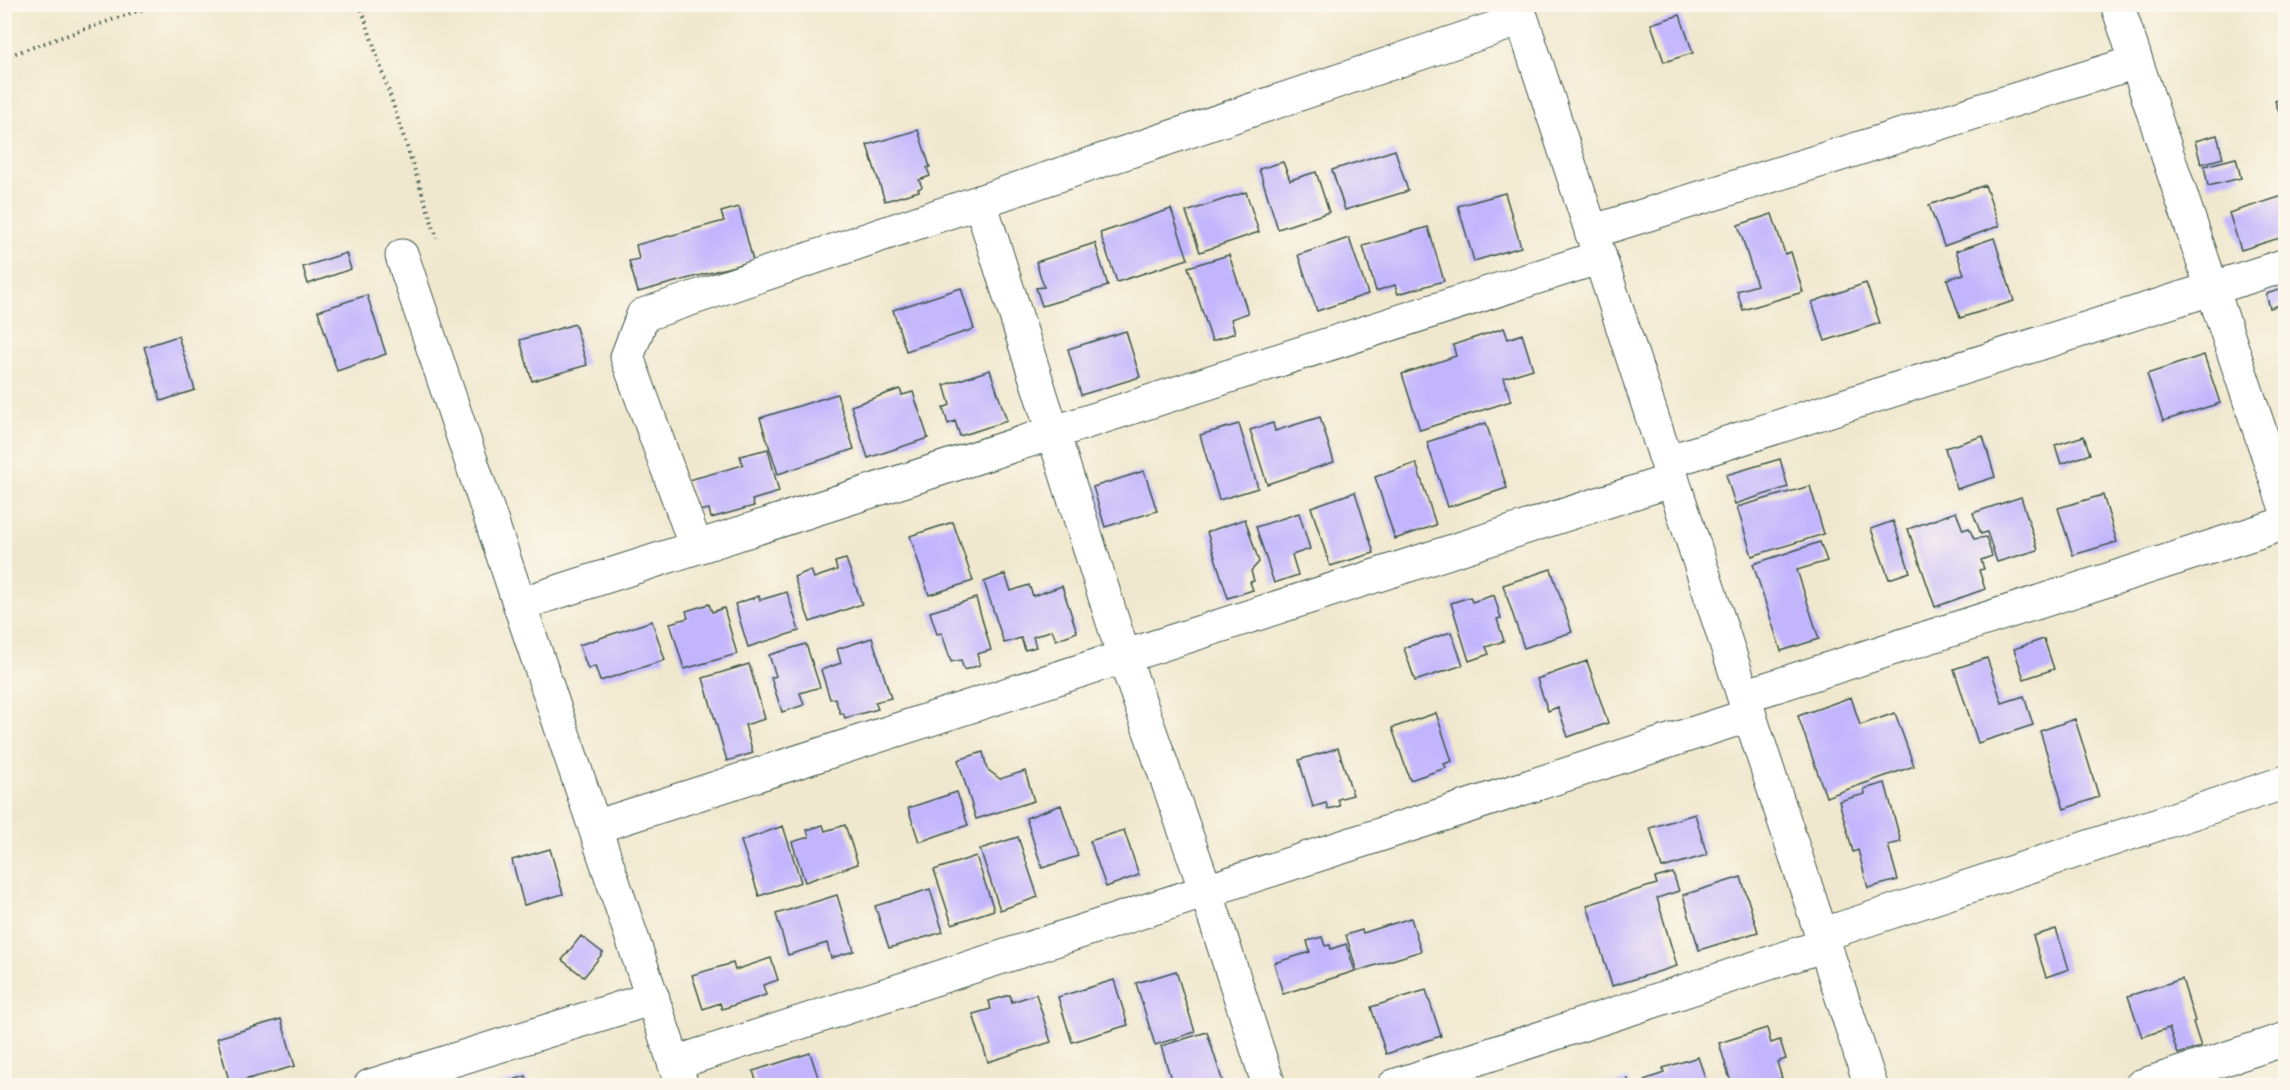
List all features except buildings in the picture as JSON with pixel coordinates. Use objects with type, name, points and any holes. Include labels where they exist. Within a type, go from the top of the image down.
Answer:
[{"type":"street","points":[[2117,4],[2286,509]]},
{"type":"street","points":[[696,548],[627,357],[643,315],[980,202],[1520,12],[1871,1086]]},
{"type":"street","points":[[520,604],[1053,433],[1596,245],[2136,62]]},
{"type":"street","points":[[980,202],[1124,657],[1206,891],[1269,1086]]},
{"type":"street","points":[[402,256],[678,1074],[1206,891],[2286,523]]},
{"type":"street","points":[[595,827],[1124,657],[2286,264]]},
{"type":"street","points":[[1394,1086],[2286,782]]},
{"type":"street","points":[[370,1086],[653,998]]},
{"type":"street","points":[[2141,1086],[2286,1039]]},
{"type":"path","points":[[4,57],[158,4]]},
{"type":"path","points":[[360,4],[437,240]]}]
